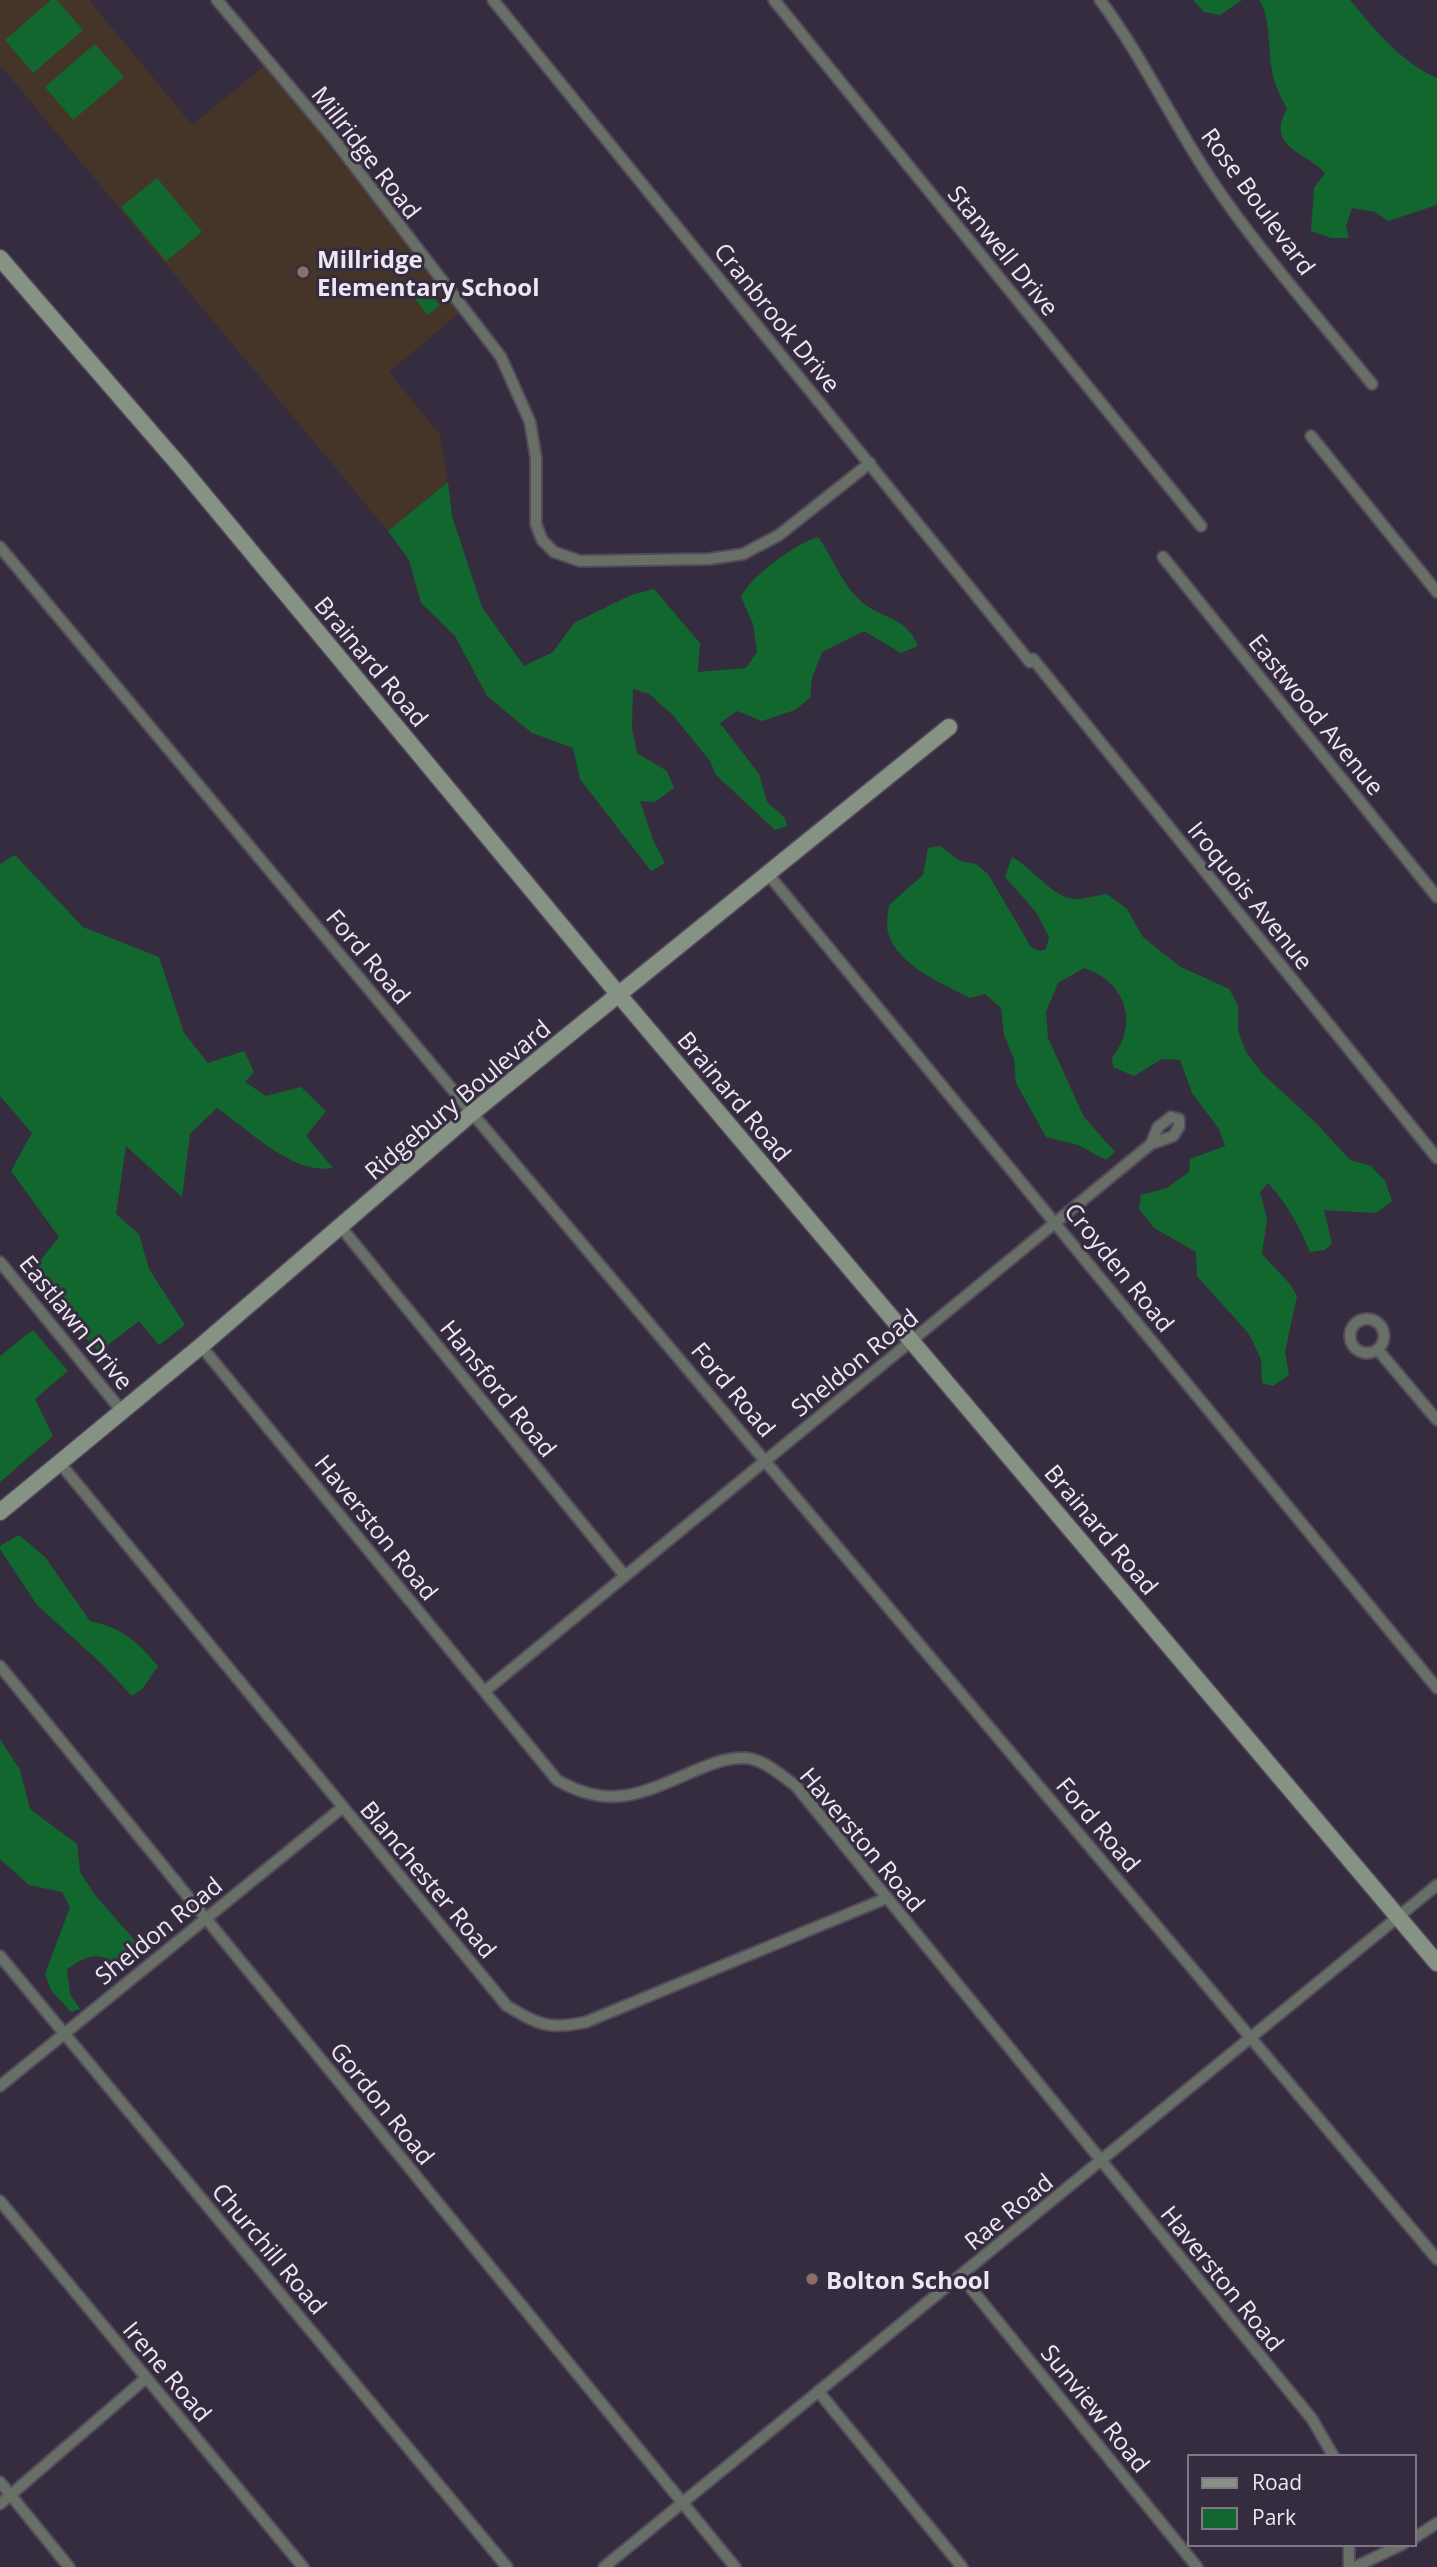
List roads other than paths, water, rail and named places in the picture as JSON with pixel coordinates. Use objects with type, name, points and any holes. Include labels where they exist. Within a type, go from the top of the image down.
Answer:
[{"type":"street","name":"Millridge Road","points":[[217,0],[332,137],[500,357],[530,422],[536,458],[536,524],[542,540],[554,552],[580,561],[709,559],[744,554],[779,535],[870,463]]},
{"type":"street","name":"Cranbrook Drive","points":[[493,0],[1032,661]]},
{"type":"street","name":"Stanwell Drive","points":[[774,0],[1201,526]]},
{"type":"street","name":"Rose Boulevard","points":[[1100,0],[1138,54],[1209,177],[1246,228],[1372,384]]},
{"type":"street","name":"Brainard Road","points":[[0,258],[180,466],[619,995],[915,1341],[1437,1963]]},
{"type":"street","points":[[1311,436],[1437,592]]},
{"type":"street","name":"Ford Road","points":[[0,547],[472,1113],[1437,2259]]},
{"type":"street","name":"Eastwood Avenue","points":[[1163,557],[1437,897]]},
{"type":"street","name":"Iroquois Avenue","points":[[1032,661],[1437,1158]]},
{"type":"street","name":"Ridgebury Boulevard","points":[[0,1512],[201,1346],[472,1113],[949,727]]},
{"type":"street","name":"Croyden Road","points":[[768,874],[1437,1688]]},
{"type":"street","name":"Sheldon Road","points":[[485,1691],[915,1341],[1151,1144]]},
{"type":"street","name":"Hansford Road","points":[[340,1226],[625,1576]]},
{"type":"street","name":"Eastlawn Drive","points":[[0,1262],[121,1410]]},
{"type":"street","name":"Haverston Road","points":[[201,1346],[557,1780],[581,1794],[606,1797],[639,1794],[720,1760],[747,1758],[771,1768],[796,1786],[1312,2419],[1333,2455]]},
{"type":"street","points":[[1378,1350],[1437,1420]]},
{"type":"street","name":"Blanchester Road","points":[[59,1462],[507,2006],[534,2022],[558,2028],[586,2022],[887,1898]]},
{"type":"street","name":"Gordon Road","points":[[0,1665],[735,2567]]},
{"type":"street","name":"Sheldon Road","points":[[0,2086],[343,1807]]},
{"type":"street","name":"Rae Road","points":[[604,2567],[1437,1885]]},
{"type":"street","name":"Churchill Road","points":[[0,1956],[507,2567]]},
{"type":"street","name":"Irene Road","points":[[0,2201],[303,2567]]},
{"type":"street","name":"Sunview Road","points":[[961,2276],[1197,2567]]},
{"type":"street","points":[[0,2504],[146,2378]]},
{"type":"street","points":[[818,2391],[962,2567]]},
{"type":"street","points":[[0,2482],[69,2567]]},
{"type":"street","points":[[1416,2537],[1437,2524]]},
{"type":"street","points":[[1349,2546],[1349,2567]]},
{"type":"street","points":[[1355,2567],[1399,2546]]},
{"type":"place","name":"Millridge Elementary School","points":[[303,272]]},
{"type":"place","name":"Bolton School","points":[[812,2279]]}]
